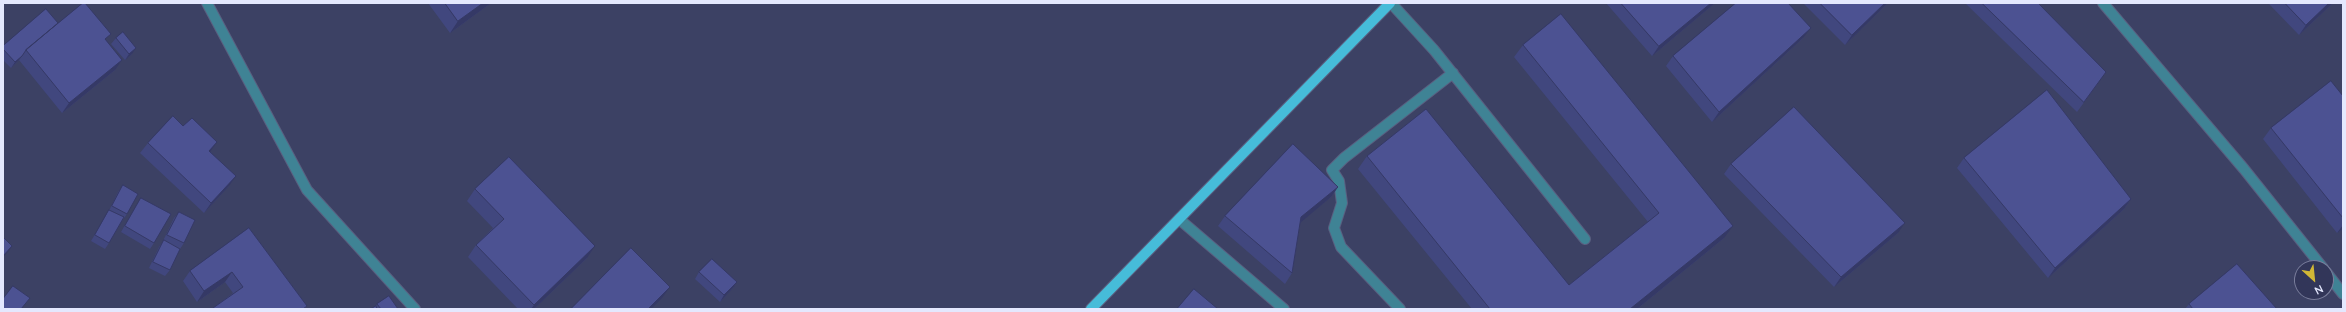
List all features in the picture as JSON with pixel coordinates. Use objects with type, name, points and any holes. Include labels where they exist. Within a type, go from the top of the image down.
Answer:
[{"type":"main road","points":[[1091,309],[1390,3]]},
{"type":"street","points":[[207,3],[307,190],[415,309]]},
{"type":"street","points":[[1390,3],[1453,73],[1585,239]]},
{"type":"street","points":[[2103,3],[2244,169],[2317,260]]},
{"type":"street","points":[[1400,309],[1341,247],[1334,228],[1342,203],[1339,181],[1332,170],[1344,158],[1453,73]]},
{"type":"street","points":[[1179,219],[1284,309]]},
{"type":"street","points":[[2334,282],[2343,294]]},
{"type":"building","points":[[83,3],[85,3],[111,34],[105,39],[122,60],[69,103],[26,50]]},
{"type":"building","points":[[445,3],[483,3],[458,21]]},
{"type":"building","points":[[1621,3],[1711,3],[1659,46]]},
{"type":"building","points":[[1736,3],[1788,3],[1811,28],[1719,112],[1673,56]]},
{"type":"building","points":[[1820,3],[1885,3],[1852,35]]},
{"type":"building","points":[[1982,3],[2038,3],[2106,72],[2084,102]]},
{"type":"building","points":[[2285,3],[2329,3],[2306,25]]},
{"type":"building","points":[[46,9],[58,23],[26,50],[15,62],[3,49],[3,46]]},
{"type":"building","points":[[1561,14],[1733,226],[1630,309],[1490,309],[1367,156],[1426,109],[1569,285],[1659,213],[1523,45]]},
{"type":"building","points":[[123,32],[136,48],[129,54],[116,38]]},
{"type":"building","points":[[2331,81],[2343,96],[2343,218],[2271,128]]},
{"type":"building","points":[[2047,90],[2131,199],[2055,268],[1964,158]]},
{"type":"building","points":[[1794,107],[1905,223],[1841,277],[1731,164]]},
{"type":"building","points":[[173,116],[183,126],[192,118],[217,142],[209,151],[236,176],[211,203],[148,143]]},
{"type":"building","points":[[1293,144],[1338,187],[1301,217],[1292,273],[1225,216]]},
{"type":"building","points":[[509,157],[595,246],[534,305],[476,245],[504,219],[475,189]]},
{"type":"building","points":[[123,185],[138,194],[127,214],[112,206]]},
{"type":"building","points":[[141,198],[171,214],[154,243],[125,226]]},
{"type":"building","points":[[109,210],[124,217],[109,243],[95,235]]},
{"type":"building","points":[[179,212],[195,220],[184,243],[167,235]]},
{"type":"building","points":[[249,228],[307,306],[303,309],[213,308],[243,287],[232,272],[204,291],[190,271]]},
{"type":"building","points":[[3,237],[12,246],[3,256]]},
{"type":"building","points":[[164,240],[180,249],[170,270],[153,262]]},
{"type":"building","points":[[631,248],[670,287],[648,309],[571,309]]},
{"type":"building","points":[[712,259],[737,282],[724,295],[699,272]]},
{"type":"building","points":[[2237,264],[2277,309],[2193,309],[2189,304]]},
{"type":"building","points":[[13,286],[30,298],[21,309],[3,309],[3,299]]},
{"type":"building","points":[[1194,289],[1218,309],[1177,309]]},
{"type":"building","points":[[389,296],[398,309],[381,309],[377,304]]}]
